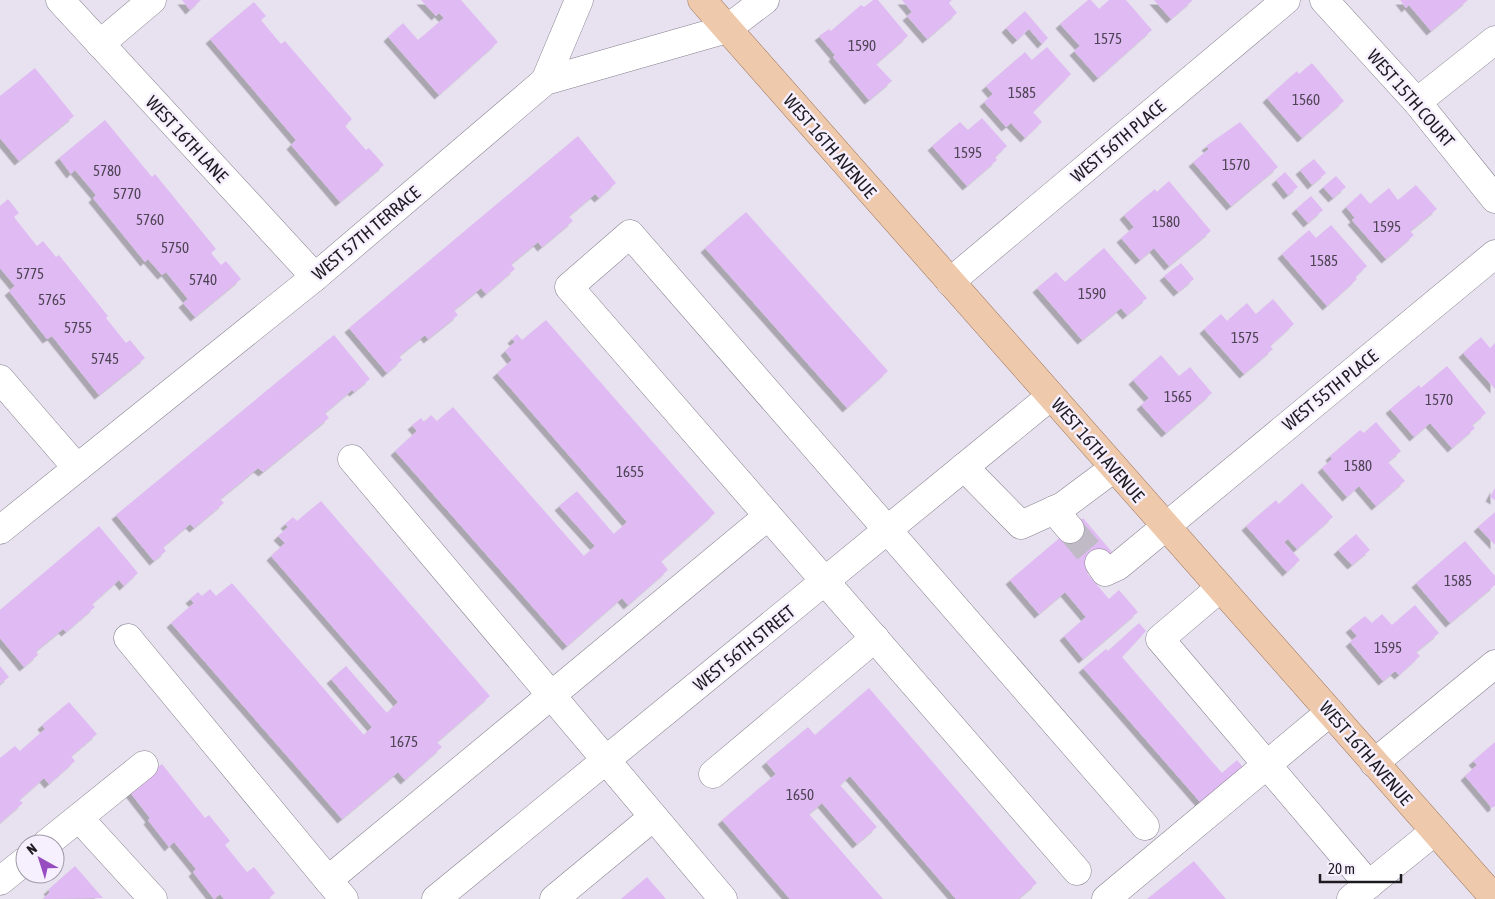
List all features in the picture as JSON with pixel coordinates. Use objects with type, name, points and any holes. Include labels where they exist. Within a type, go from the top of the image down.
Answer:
[{"type":"main road","name":"WEST 16TH AVENUE","points":[[702,0],[1495,899]]},
{"type":"street","name":"WEST 16TH LANE","points":[[60,0],[315,277]]},
{"type":"street","points":[[100,44],[152,0]]},
{"type":"street","points":[[545,81],[579,0]]},
{"type":"street","name":"WEST 57TH TERRACE","points":[[0,530],[315,277],[545,81],[727,29],[765,0]]},
{"type":"street","name":"WEST 56TH PLACE","points":[[950,282],[1286,0]]},
{"type":"street","name":"WEST 15TH COURT","points":[[1324,0],[1417,102],[1495,199]]},
{"type":"street","points":[[1417,102],[1495,40]]},
{"type":"street","points":[[1077,871],[569,287],[630,234],[1144,826]]},
{"type":"street","name":"WEST 55TH PLACE","points":[[1099,564],[1105,572],[1118,566],[1495,254]]},
{"type":"street","points":[[0,379],[77,468]]},
{"type":"street","name":"WEST 56TH STREET","points":[[436,899],[1051,396]]},
{"type":"street","points":[[352,459],[723,899]]},
{"type":"street","points":[[964,467],[1022,525],[1062,520],[1063,506],[1114,468]]},
{"type":"street","points":[[128,638],[336,889],[551,695],[768,516]]},
{"type":"street","points":[[1220,588],[1160,639],[1267,765],[1360,892],[1435,831]]},
{"type":"street","points":[[713,774],[875,638]]},
{"type":"street","points":[[1374,763],[1495,664]]},
{"type":"street","points":[[1106,899],[1330,712]]},
{"type":"street","points":[[59,834],[144,766]]},
{"type":"street","points":[[554,899],[654,817]]},
{"type":"street","points":[[79,818],[153,899]]},
{"type":"street","points":[[0,881],[15,869]]},
{"type":"building","points":[[182,0],[201,0],[190,10]]},
{"type":"building","points":[[421,0],[461,0],[498,42],[439,95],[388,37],[403,23],[418,40],[444,18],[439,13],[436,16]]},
{"type":"building","points":[[873,0],[878,0],[908,36],[876,64],[892,81],[869,100],[833,57],[835,55],[819,36],[829,29],[831,31],[861,5],[864,7]]},
{"type":"building","points":[[902,0],[952,0],[949,3],[957,13],[927,39],[907,16],[912,12]]},
{"type":"building","points":[[1088,0],[1091,0],[1099,9],[1109,0],[1126,0],[1152,30],[1098,78],[1074,51],[1080,46],[1060,24]]},
{"type":"building","points":[[1154,0],[1193,0],[1171,19]]},
{"type":"building","points":[[1400,0],[1468,0],[1431,31],[1409,5],[1406,8]]},
{"type":"building","points":[[254,2],[266,16],[261,20],[281,44],[285,41],[352,119],[345,126],[366,150],[369,148],[384,165],[340,202],[291,145],[296,140],[210,39]]},
{"type":"building","points":[[1025,11],[1048,38],[1042,44],[1029,29],[1017,40],[1006,28]]},
{"type":"building","points":[[1047,47],[1071,74],[1033,112],[1042,122],[1025,138],[1011,123],[1006,127],[984,102],[993,94],[986,86],[1025,52],[1032,60]]},
{"type":"building","points":[[1312,63],[1344,101],[1302,138],[1267,98],[1297,71],[1299,74]]},
{"type":"building","points":[[35,68],[74,116],[19,161],[0,138],[0,96]]},
{"type":"building","points":[[982,118],[1007,146],[995,157],[997,160],[967,186],[932,146],[960,122],[968,130]]},
{"type":"building","points":[[105,120],[152,177],[155,174],[216,249],[211,253],[221,265],[226,261],[241,279],[195,317],[183,303],[188,299],[166,272],[162,275],[148,259],[145,262],[93,198],[96,195],[75,170],[71,174],[59,158]]},
{"type":"building","points":[[1240,122],[1278,167],[1231,206],[1193,162],[1209,149],[1206,146]]},
{"type":"building","points":[[578,136],[616,183],[599,198],[595,194],[569,216],[573,221],[542,247],[538,242],[511,264],[515,269],[486,294],[481,288],[454,310],[458,315],[428,339],[425,335],[399,356],[402,360],[387,373],[349,328]]},
{"type":"building","points":[[1314,159],[1326,173],[1312,185],[1300,170]]},
{"type":"building","points":[[1285,172],[1298,187],[1288,195],[1276,180]]},
{"type":"building","points":[[1336,176],[1346,187],[1333,198],[1323,187]]},
{"type":"building","points":[[1169,181],[1211,231],[1169,266],[1154,248],[1140,260],[1121,238],[1134,227],[1124,215],[1155,189],[1157,192]]},
{"type":"building","points":[[1416,185],[1437,209],[1410,231],[1414,235],[1386,259],[1352,220],[1355,218],[1346,207],[1361,193],[1370,204],[1389,188],[1398,200]]},
{"type":"building","points":[[1311,196],[1323,210],[1308,223],[1296,209]]},
{"type":"building","points":[[8,199],[19,213],[14,217],[37,246],[43,241],[56,257],[59,255],[108,316],[106,318],[126,343],[130,340],[145,358],[99,395],[52,336],[47,339],[9,291],[15,286],[0,268],[0,206]]},
{"type":"building","points":[[746,212],[888,371],[847,408],[705,248]]},
{"type":"building","points":[[1331,225],[1367,266],[1355,277],[1357,279],[1327,306],[1282,254],[1309,230],[1316,238]]},
{"type":"building","points":[[1104,248],[1147,298],[1127,315],[1121,308],[1082,340],[1037,288],[1056,272],[1065,282]]},
{"type":"building","points":[[1181,263],[1194,279],[1178,292],[1164,276]]},
{"type":"building","points":[[1273,299],[1294,324],[1270,346],[1273,349],[1244,374],[1204,329],[1221,314],[1227,321],[1247,303],[1256,314]]},
{"type":"building","points":[[546,320],[715,513],[661,561],[668,570],[628,605],[622,598],[567,646],[395,451],[417,431],[412,425],[421,418],[424,422],[431,415],[437,421],[453,407],[584,556],[595,546],[559,506],[577,491],[614,534],[627,522],[497,373],[512,360],[505,351],[515,342],[512,339],[517,334],[522,340]]},
{"type":"building","points":[[334,335],[370,379],[354,392],[352,390],[325,413],[329,418],[263,472],[258,468],[220,499],[224,503],[194,528],[190,524],[163,547],[166,551],[154,561],[116,515]]},
{"type":"building","points":[[1481,337],[1490,348],[1495,343],[1495,389],[1463,353]]},
{"type":"building","points":[[1161,355],[1179,376],[1190,367],[1212,393],[1166,433],[1141,405],[1149,398],[1133,380]]},
{"type":"building","points":[[1447,366],[1486,413],[1472,425],[1475,428],[1452,448],[1430,423],[1414,437],[1390,409],[1419,385],[1421,388]]},
{"type":"building","points":[[1376,422],[1401,451],[1388,462],[1405,481],[1376,506],[1359,486],[1347,497],[1322,468],[1332,459],[1330,456],[1360,430],[1364,433]]},
{"type":"building","points":[[1302,483],[1333,517],[1297,549],[1288,539],[1284,542],[1300,560],[1287,572],[1246,526],[1276,500],[1279,504]]},
{"type":"building","points":[[1495,488],[1495,500],[1490,497]]},
{"type":"building","points":[[321,501],[490,696],[437,742],[442,747],[405,780],[398,772],[342,819],[171,623],[194,603],[190,599],[198,592],[202,596],[210,589],[216,596],[232,583],[364,735],[372,727],[331,679],[346,666],[387,713],[398,702],[271,556],[285,543],[278,536],[288,527],[285,524],[293,517],[297,521]]},
{"type":"building","points":[[1495,512],[1495,545],[1478,527]]},
{"type":"building","points":[[1083,518],[1112,552],[1087,573],[1109,599],[1119,590],[1138,612],[1083,659],[1064,636],[1086,617],[1065,592],[1039,614],[1010,580]]},
{"type":"building","points":[[99,526],[138,573],[124,586],[119,580],[92,604],[95,607],[66,632],[63,629],[36,651],[38,655],[24,667],[0,638],[0,610]]},
{"type":"building","points":[[1356,534],[1370,550],[1352,565],[1338,550]]},
{"type":"building","points":[[1465,541],[1495,576],[1495,585],[1450,623],[1416,583]]},
{"type":"building","points":[[1415,605],[1439,633],[1416,652],[1420,656],[1399,675],[1395,671],[1383,681],[1350,642],[1357,636],[1350,628],[1365,616],[1372,623],[1382,614],[1392,625]]},
{"type":"building","points":[[1139,623],[1146,631],[1122,657],[1222,773],[1237,760],[1243,767],[1201,803],[1083,668],[1106,649],[1108,651]]},
{"type":"building","points":[[0,666],[9,677],[0,684]]},
{"type":"building","points":[[869,688],[1037,883],[1018,899],[956,899],[850,776],[840,785],[877,827],[857,844],[822,803],[809,814],[883,899],[790,899],[722,820],[776,774],[766,762],[808,727],[815,735]]},
{"type":"building","points":[[69,702],[97,734],[71,756],[75,761],[49,784],[44,778],[19,800],[23,803],[0,823],[0,758],[15,746],[20,751],[45,729],[42,725]]},
{"type":"building","points":[[1495,742],[1495,806],[1492,808],[1465,776],[1477,765],[1473,761]]},
{"type":"building","points":[[162,764],[205,818],[209,815],[230,841],[225,845],[247,872],[254,867],[275,893],[268,899],[224,899],[220,894],[214,899],[193,872],[196,869],[174,842],[169,847],[129,791]]},
{"type":"building","points":[[1194,861],[1226,899],[1147,899]]},
{"type":"building","points":[[75,866],[103,898],[43,899],[50,892],[48,890],[55,884],[65,884],[65,875]]},
{"type":"building","points":[[647,877],[666,899],[621,899]]},
{"type":"tunnel","points":[[1070,529],[1099,563]]}]
